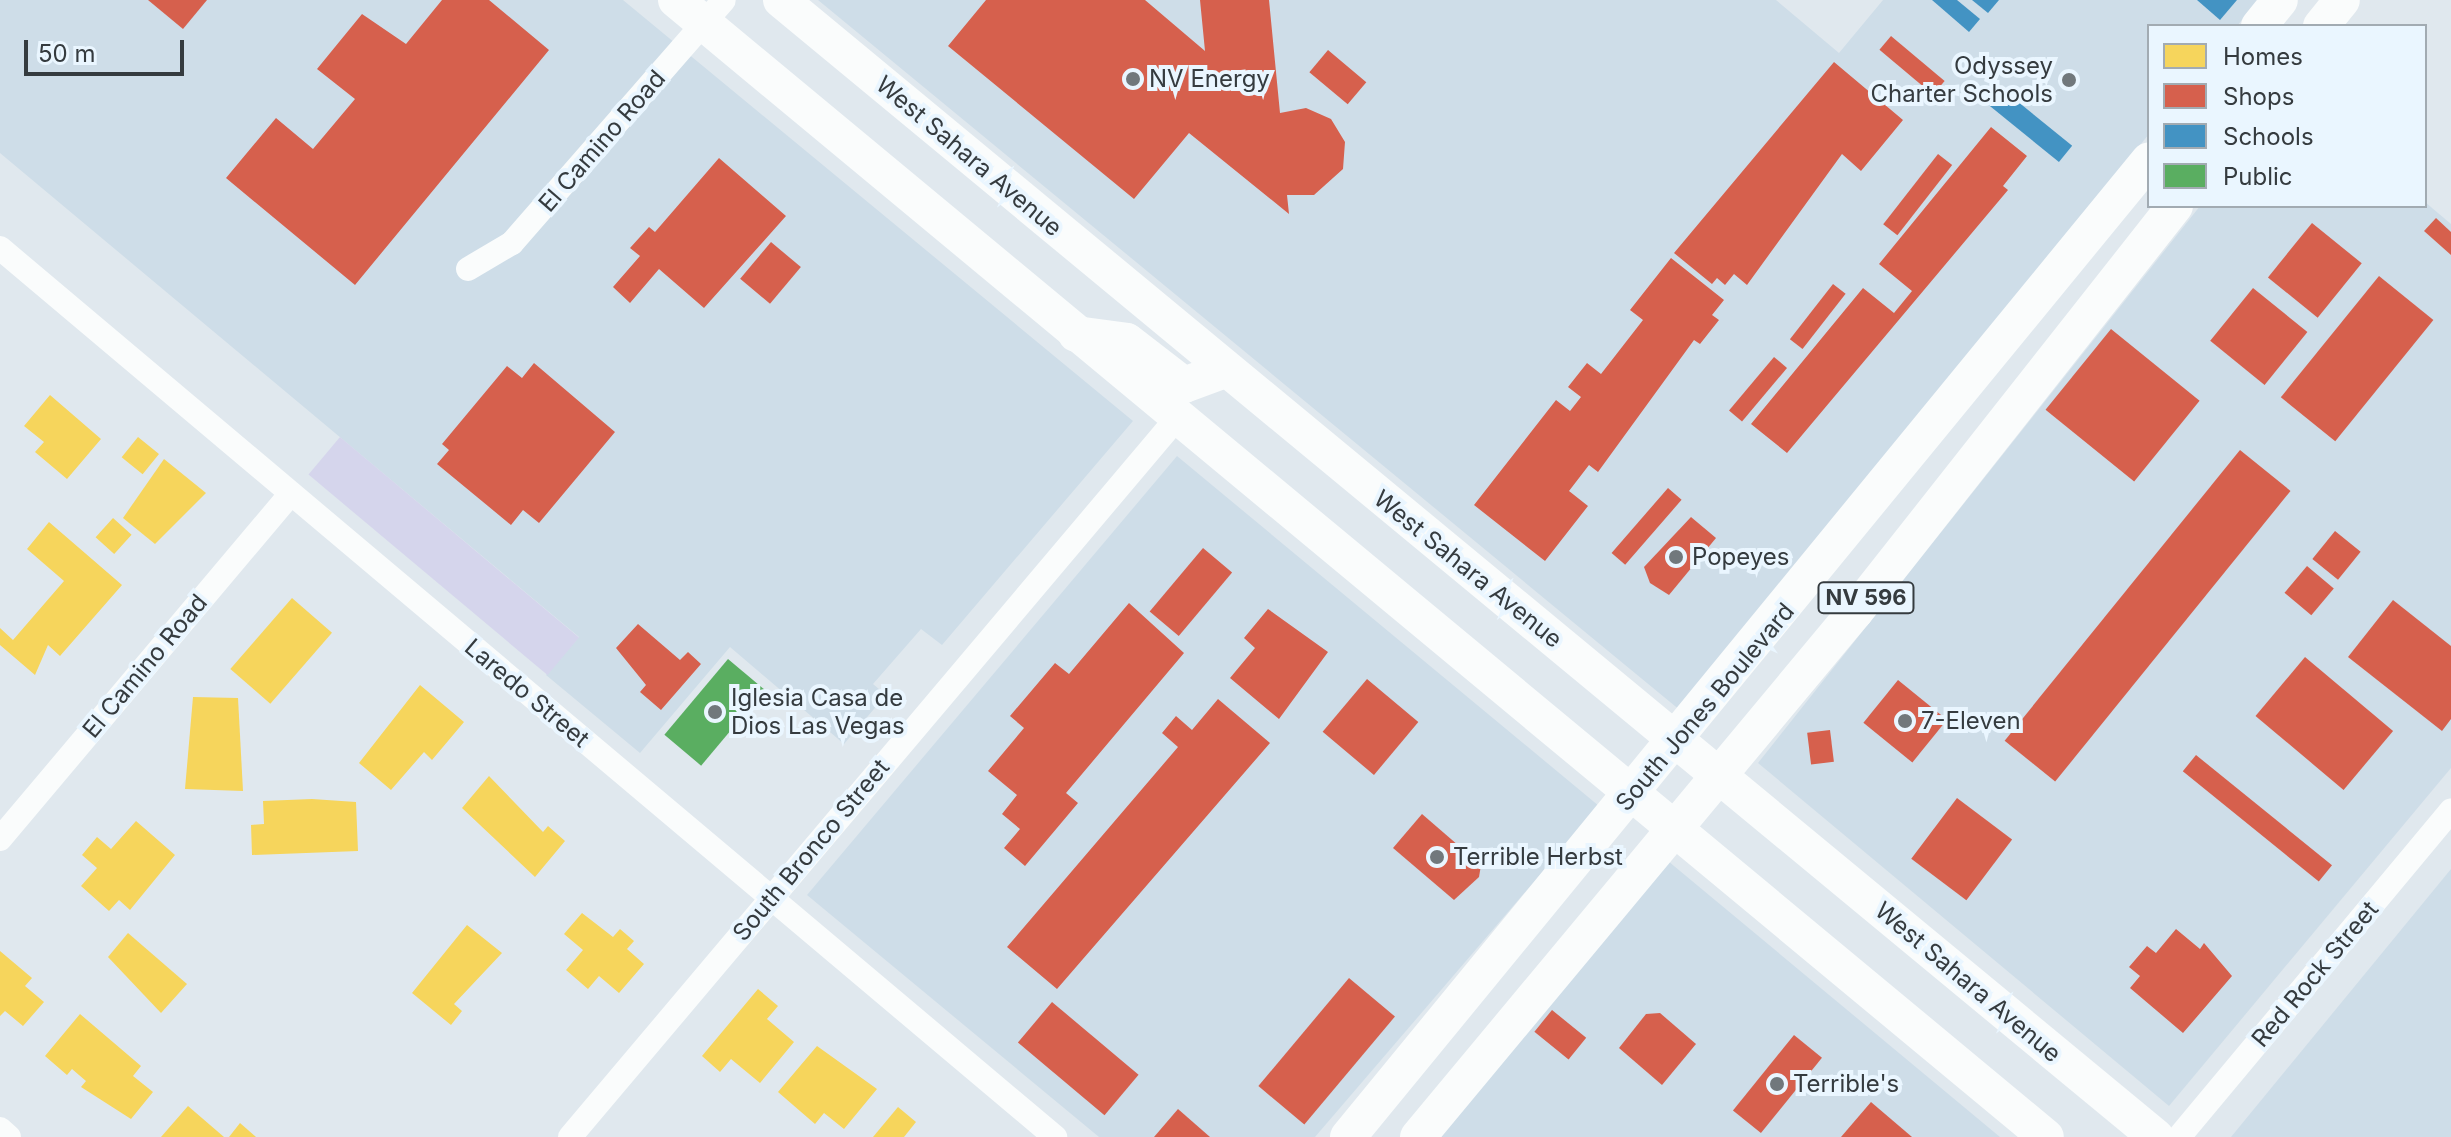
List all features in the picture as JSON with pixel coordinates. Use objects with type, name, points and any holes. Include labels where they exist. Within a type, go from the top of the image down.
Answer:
[{"type":"main road","points":[[676,0],[714,12],[1076,334],[2046,1137]]},
{"type":"main road","name":"West Sahara Avenue","points":[[781,0],[2156,1137]]},
{"type":"main road","points":[[2261,24],[2280,0]]},
{"type":"main road","points":[[2323,24],[2342,0]]},
{"type":"main road","name":"South Jones Boulevard","points":[[1348,1137],[1679,742],[2147,162]]},
{"type":"main road","name":"NV 596","points":[[1676,831],[2173,208]]},
{"type":"main road","points":[[2062,265],[2101,296]]},
{"type":"main road","points":[[1076,334],[1127,341],[1184,385],[1225,370]]},
{"type":"main road","points":[[1418,1137],[1676,831]]},
{"type":"street","name":"El Camino Road","points":[[468,269],[512,243],[714,12]]},
{"type":"street","name":"Laredo Street","points":[[0,248],[1055,1137]]},
{"type":"street","name":"South Bronco Street","points":[[570,1137],[1177,418]]},
{"type":"street","name":"El Camino Road","points":[[0,839],[291,494]]},
{"type":"street","name":"Red Rock Street","points":[[2179,1137],[2451,810]]},
{"type":"street","points":[[0,1129],[9,1137]]},
{"type":"shaded area","points":[[0,0],[623,0],[1133,421],[942,645],[921,629],[873,684],[886,695],[844,744],[730,647],[640,753],[546,675],[579,637],[0,153]]},
{"type":"shaded area","points":[[818,0],[1776,0],[1839,53],[1883,0],[2258,0],[2239,24],[2147,24],[2147,136],[1681,711]]},
{"type":"shaded area","points":[[2427,204],[2451,224],[2451,768],[2169,1106],[1758,763],[2198,208],[2427,208]]},
{"type":"shaded area","points":[[340,437],[579,638],[548,675],[309,475]]},
{"type":"shaded area","points":[[1177,456],[1599,806],[1315,1137],[1099,1137],[807,895]]},
{"type":"shaded area","points":[[1668,861],[2000,1137],[1436,1137]]},
{"type":"shaded area","points":[[2451,869],[2451,1137],[2231,1137]]},
{"type":"building: Homes","points":[[50,395],[101,439],[67,479],[35,452],[44,442],[24,426]]},
{"type":"building: Homes","points":[[138,437],[159,454],[143,474],[122,457]]},
{"type":"building: Homes","points":[[164,459],[206,493],[155,544],[123,518]]},
{"type":"building: Homes","points":[[113,518],[132,535],[114,554],[96,537]]},
{"type":"building: Homes","points":[[49,522],[122,585],[60,656],[48,645],[35,675],[0,645],[0,628],[13,640],[64,581],[27,549]]},
{"type":"building: Homes","points":[[292,598],[332,633],[270,704],[230,669]]},
{"type":"building: Homes","points":[[420,685],[464,722],[432,760],[424,752],[391,790],[359,763]]},
{"type":"building: Homes","points":[[193,697],[238,698],[243,791],[185,789]]},
{"type":"building: Homes","points":[[489,776],[543,832],[548,826],[565,841],[535,877],[462,808]]},
{"type":"building: Homes","points":[[312,799],[356,802],[358,851],[252,855],[251,825],[264,824],[263,801]]},
{"type":"building: Homes","points":[[136,821],[175,855],[130,910],[119,900],[109,911],[81,886],[97,868],[82,855],[97,837],[111,849]]},
{"type":"building: Homes","points":[[582,913],[613,937],[620,929],[634,941],[627,949],[644,964],[619,993],[599,976],[588,989],[566,970],[583,950],[564,934]]},
{"type":"building: Homes","points":[[467,925],[502,953],[454,1004],[462,1011],[451,1025],[412,993]]},
{"type":"building: Homes","points":[[128,933],[187,984],[161,1013],[108,957]]},
{"type":"building: Homes","points":[[0,951],[32,978],[25,986],[44,1002],[23,1026],[5,1011],[0,1016]]},
{"type":"building: Homes","points":[[758,989],[778,1006],[767,1019],[794,1042],[760,1083],[731,1059],[720,1072],[702,1056]]},
{"type":"building: Homes","points":[[80,1014],[141,1066],[133,1076],[153,1092],[131,1119],[81,1087],[86,1081],[72,1069],[67,1075],[45,1056]]},
{"type":"building: Homes","points":[[817,1046],[877,1089],[844,1129],[824,1113],[815,1124],[778,1092]]},
{"type":"building: Homes","points":[[188,1106],[224,1137],[161,1137]]},
{"type":"building: Homes","points":[[898,1107],[916,1122],[904,1137],[873,1137]]},
{"type":"building: Homes","points":[[240,1123],[256,1137],[229,1137]]},
{"type":"building: Shops","points":[[148,0],[207,0],[183,29]]},
{"type":"building: Shops","points":[[442,0],[489,0],[549,50],[355,285],[226,178],[276,118],[313,149],[355,99],[317,69],[362,14],[406,44]]},
{"type":"building: Shops","name":"NV Energy","points":[[986,0],[1145,0],[1205,51],[1200,0],[1269,0],[1280,113],[1306,108],[1331,119],[1345,142],[1343,169],[1314,195],[1287,195],[1289,214],[1189,133],[1134,199],[948,46]]},
{"type":"building: Shops","points":[[1891,36],[1945,81],[1933,95],[1879,50]]},
{"type":"building: Shops","points":[[1328,50],[1366,82],[1348,104],[1309,72]]},
{"type":"building: Shops","points":[[1834,62],[1903,120],[1861,171],[1842,154],[1747,285],[1734,274],[1725,285],[1717,278],[1712,284],[1674,253]]},
{"type":"building: Shops","points":[[1991,127],[2027,156],[2003,186],[2008,190],[1787,453],[1751,424],[1863,288],[1894,313],[1912,291],[1879,264]]},
{"type":"building: Shops","points":[[1938,154],[1952,165],[1897,235],[1883,224]]},
{"type":"building: Shops","points":[[719,158],[786,216],[704,308],[659,269],[630,303],[613,287],[640,256],[630,248],[649,227],[655,232]]},
{"type":"building: Shops","points":[[2436,218],[2451,232],[2451,255],[2424,231]]},
{"type":"building: Shops","points":[[2312,223],[2362,263],[2318,318],[2268,277]]},
{"type":"building: Shops","points":[[771,242],[801,267],[770,304],[740,279]]},
{"type":"building: Shops","points":[[1671,258],[1724,300],[1712,315],[1719,320],[1700,344],[1694,340],[1598,472],[1589,465],[1569,491],[1588,506],[1545,561],[1474,505],[1556,400],[1570,411],[1581,397],[1568,387],[1587,363],[1601,374],[1643,320],[1630,310]]},
{"type":"building: Shops","points":[[2379,276],[2433,320],[2335,441],[2281,397]]},
{"type":"building: Shops","points":[[1833,284],[1846,294],[1803,349],[1790,339]]},
{"type":"building: Shops","points":[[2253,288],[2307,332],[2265,385],[2210,341]]},
{"type":"building: Shops","points":[[2111,329],[2200,401],[2134,482],[2046,410]]},
{"type":"building: Shops","points":[[1774,357],[1787,368],[1742,422],[1729,411]]},
{"type":"building: Shops","points":[[534,363],[615,432],[539,523],[523,510],[511,525],[437,464],[449,450],[442,444],[507,366],[522,378]]},
{"type":"building: Shops","points":[[2240,450],[2291,491],[2055,782],[2005,741]]},
{"type":"building: Shops","points":[[1668,488],[1682,500],[1625,565],[1612,553]]},
{"type":"building: Shops","name":"Popeyes","points":[[1691,517],[1716,538],[1669,595],[1650,583],[1644,567]]},
{"type":"building: Shops","points":[[2335,531],[2361,552],[2338,580],[2312,559]]},
{"type":"building: Shops","points":[[1203,548],[1232,572],[1179,636],[1150,612]]},
{"type":"building: Shops","points":[[2307,566],[2334,588],[2311,615],[2285,593]]},
{"type":"building: Shops","points":[[2393,600],[2451,646],[2451,719],[2442,731],[2348,657]]},
{"type":"building: Shops","points":[[1129,603],[1184,653],[1066,793],[1078,803],[1025,866],[1004,848],[1020,829],[1002,814],[1017,795],[988,771],[1024,728],[1010,716],[1055,663],[1069,674]]},
{"type":"building: Shops","points":[[1268,609],[1328,652],[1279,719],[1230,678],[1255,648],[1244,638]]},
{"type":"building: Shops","points":[[638,624],[680,660],[688,652],[701,664],[661,710],[640,692],[646,685],[616,648]]},
{"type":"building: Shops","points":[[2305,657],[2393,731],[2344,790],[2256,716]]},
{"type":"building: Shops","points":[[1367,679],[1418,722],[1374,775],[1323,732]]},
{"type":"building: Shops","name":"7-Eleven","points":[[1898,680],[1947,720],[1912,762],[1863,723]]},
{"type":"building: Shops","points":[[1218,699],[1270,743],[1057,989],[1007,947],[1178,747],[1162,733],[1176,716],[1192,730]]},
{"type":"building: Shops","points":[[1830,730],[1834,762],[1811,765],[1807,733]]},
{"type":"building: Shops","points":[[2196,755],[2332,865],[2319,881],[2183,771]]},
{"type":"building: Shops","points":[[1957,798],[2012,840],[1966,900],[1911,859]]},
{"type":"building: Shops","name":"Terrible Herbst","points":[[1422,814],[1481,865],[1479,877],[1454,900],[1393,848]]},
{"type":"building: Shops","points":[[2176,929],[2200,949],[2204,943],[2232,976],[2183,1033],[2130,988],[2140,976],[2129,967],[2147,946],[2156,953]]},
{"type":"building: Shops","points":[[1349,978],[1395,1017],[1304,1125],[1258,1086]]},
{"type":"building: Shops","points":[[1052,1002],[1139,1075],[1104,1115],[1018,1043]]},
{"type":"building: Shops","points":[[1552,1010],[1586,1038],[1569,1059],[1534,1032]]},
{"type":"building: Shops","points":[[1660,1013],[1696,1044],[1662,1085],[1619,1048],[1646,1014]]},
{"type":"building: Shops","name":"Terrible's","points":[[1794,1035],[1822,1058],[1761,1133],[1733,1110]]},
{"type":"building: Shops","points":[[1871,1102],[1912,1137],[1841,1137]]},
{"type":"building: Shops","points":[[1178,1109],[1210,1137],[1154,1137]]},
{"type":"building: Schools","points":[[1932,0],[1957,0],[1980,19],[1969,32]]},
{"type":"building: Schools","points":[[1972,0],[1999,0],[1988,13]]},
{"type":"building: Schools","points":[[2197,0],[2237,0],[2220,20]]},
{"type":"building: Schools","points":[[1996,84],[2072,146],[2059,162],[1983,100]]},
{"type":"building: Public","name":"Iglesia Casa de Dios Las Vegas","points":[[728,659],[765,690],[701,766],[664,735]]},
{"type":"place","name":"NV Energy","points":[[1133,79]]},
{"type":"place","name":"Odyssey Charter Schools","points":[[2069,80]]},
{"type":"place","name":"Popeyes","points":[[1676,557]]},
{"type":"place","name":"Iglesia Casa de Dios Las Vegas","points":[[715,712]]},
{"type":"place","name":"7-Eleven","points":[[1905,721]]},
{"type":"place","name":"Terrible Herbst","points":[[1437,857]]},
{"type":"place","name":"Terrible's","points":[[1777,1084]]}]
